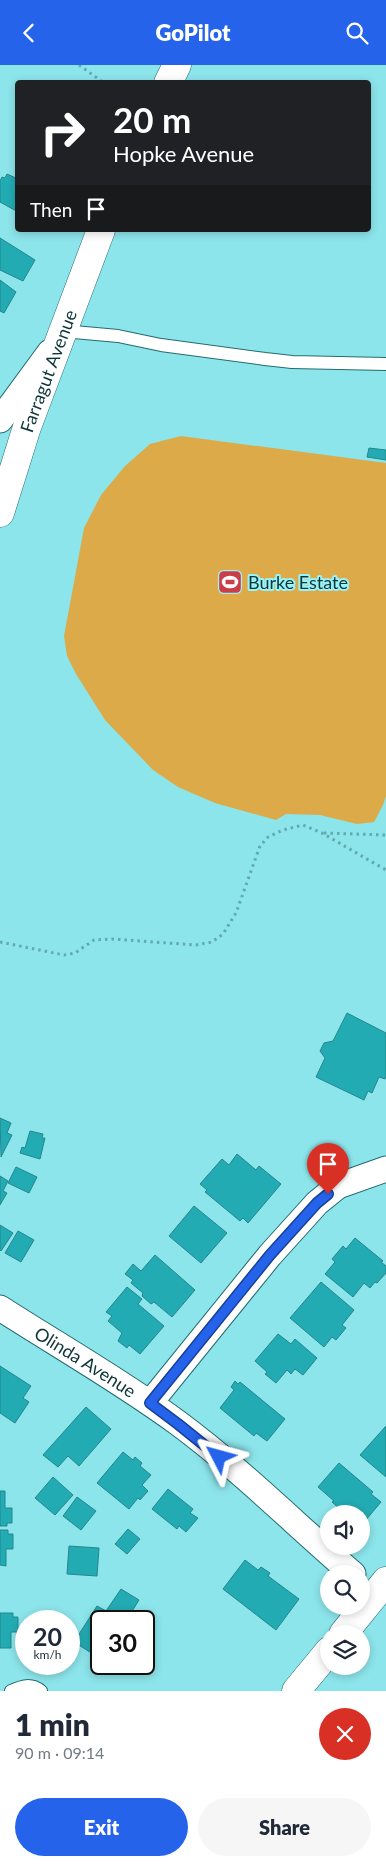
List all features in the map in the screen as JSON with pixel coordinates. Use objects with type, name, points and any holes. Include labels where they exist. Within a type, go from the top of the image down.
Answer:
[{"type":"main road","points":[[169,80],[176,65]]},
{"type":"main road","name":"Farragut Avenue","points":[[0,513],[27,427],[100,232]]},
{"type":"main road","points":[[349,1625],[375,1585]]},
{"type":"main road","points":[[296,1691],[320,1662]]},
{"type":"street","points":[[0,420],[61,335]]},
{"type":"street","points":[[150,1403],[270,1255],[317,1203],[338,1186],[386,1169]]},
{"type":"street","name":"Olinda Avenue","points":[[0,1307],[150,1403],[208,1447],[344,1565]]},
{"type":"lane","points":[[61,335],[118,336],[161,345],[264,359],[386,364]]},
{"type":"lane","points":[[11,1691],[21,1686],[30,1685],[40,1691]]},
{"type":"path","points":[[79,65],[100,80]]},
{"type":"path","points":[[0,942],[64,955],[75,953],[94,941],[112,939],[196,945],[212,942],[223,934],[236,913],[260,846],[268,837],[283,830],[303,825],[322,833],[386,870]]},
{"type":"path","points":[[322,833],[386,835]]},
{"type":"shaded area","name":"Burke Estate","points":[[181,436],[386,463],[386,796],[374,822],[357,824],[320,815],[286,814],[276,820],[215,803],[178,787],[153,770],[105,720],[67,656],[64,636],[84,528],[101,495],[125,466],[150,444]]},
{"type":"building","points":[[7,174],[15,178],[15,210],[0,202],[0,181],[2,177],[5,178]]},
{"type":"building","points":[[0,238],[35,260],[23,281],[0,270]]},
{"type":"building","points":[[0,280],[16,292],[4,313],[0,311]]},
{"type":"building","points":[[369,448],[386,450],[386,460],[367,457]]},
{"type":"building","points":[[347,1013],[386,1033],[386,1076],[385,1079],[379,1077],[372,1093],[368,1091],[364,1100],[316,1077],[325,1058],[320,1051],[324,1043],[333,1041]]},
{"type":"building","points":[[0,1118],[11,1123],[7,1133],[12,1135],[1,1157]]},
{"type":"building","points":[[30,1131],[43,1134],[42,1138],[45,1138],[40,1159],[20,1153],[22,1147],[25,1148]]},
{"type":"building","points":[[237,1154],[256,1170],[259,1166],[281,1184],[248,1223],[243,1218],[240,1221],[205,1192],[207,1190],[200,1184],[222,1159],[229,1165]]},
{"type":"building","points":[[16,1167],[37,1177],[29,1193],[8,1183]]},
{"type":"building","points":[[0,1176],[8,1181],[3,1191],[7,1193],[0,1205]]},
{"type":"building","points":[[194,1206],[227,1233],[201,1263],[169,1236]]},
{"type":"building","points":[[0,1225],[13,1233],[1,1251],[0,1250]]},
{"type":"building","points":[[18,1231],[34,1240],[21,1262],[5,1253]]},
{"type":"building","points":[[355,1238],[383,1261],[381,1262],[386,1266],[386,1273],[370,1288],[364,1283],[353,1297],[325,1274],[335,1262],[332,1259],[343,1246],[346,1249]]},
{"type":"building","points":[[155,1255],[195,1290],[172,1317],[154,1302],[151,1304],[142,1296],[143,1293],[131,1283],[133,1280],[125,1274],[133,1264],[141,1271]]},
{"type":"building","points":[[321,1282],[354,1310],[342,1325],[346,1328],[336,1340],[332,1337],[324,1347],[290,1318]]},
{"type":"building","points":[[127,1287],[142,1299],[138,1304],[164,1326],[140,1354],[129,1345],[127,1348],[118,1341],[122,1333],[108,1321],[112,1316],[106,1312]]},
{"type":"building","points":[[278,1334],[291,1344],[295,1339],[317,1358],[303,1375],[295,1369],[291,1374],[287,1370],[276,1383],[265,1374],[267,1372],[255,1361]]},
{"type":"building","points":[[0,1366],[31,1386],[23,1398],[29,1402],[15,1423],[0,1413]]},
{"type":"building","points":[[235,1381],[238,1384],[240,1382],[285,1419],[267,1441],[256,1433],[254,1436],[220,1408],[234,1390],[231,1387]]},
{"type":"building","points":[[86,1407],[111,1429],[79,1466],[68,1456],[58,1467],[43,1455]]},
{"type":"building","points":[[386,1426],[386,1477],[360,1455]]},
{"type":"building","points":[[123,1452],[133,1460],[135,1457],[142,1463],[140,1466],[151,1475],[142,1485],[148,1491],[140,1500],[138,1498],[129,1509],[97,1483]]},
{"type":"building","points":[[339,1463],[373,1492],[371,1494],[381,1502],[370,1515],[370,1505],[335,1505],[332,1502],[334,1501],[318,1487]]},
{"type":"building","points":[[53,1477],[73,1495],[55,1515],[35,1498]]},
{"type":"building","points":[[168,1489],[193,1509],[190,1513],[198,1518],[186,1532],[179,1526],[177,1529],[152,1509]]},
{"type":"building","points":[[0,1491],[5,1491],[5,1508],[12,1508],[12,1523],[7,1523],[7,1526],[0,1526]]},
{"type":"building","points":[[77,1497],[96,1511],[81,1530],[63,1516]]},
{"type":"building","points":[[128,1529],[140,1539],[127,1554],[115,1544]]},
{"type":"building","points":[[0,1530],[8,1530],[8,1534],[13,1534],[13,1549],[6,1549],[6,1566],[0,1565]]},
{"type":"building","points":[[69,1546],[99,1548],[97,1576],[67,1574]]},
{"type":"building","points":[[245,1560],[258,1570],[261,1567],[270,1573],[268,1576],[299,1599],[276,1630],[223,1589]]},
{"type":"building","points":[[121,1589],[139,1600],[133,1610],[107,1610]]},
{"type":"building","points":[[97,1606],[104,1610],[94,1610]]},
{"type":"building","points":[[0,1613],[13,1613],[13,1617],[15,1617],[15,1632],[11,1632],[11,1648],[0,1648]]},
{"type":"building","points":[[90,1617],[90,1652],[80,1646],[80,1633]]},
{"type":"place","name":"Burke Estate","points":[[230,582]]},
{"type":"route","points":[[219,1457],[150,1403],[270,1255],[317,1203],[328,1194]]}]
